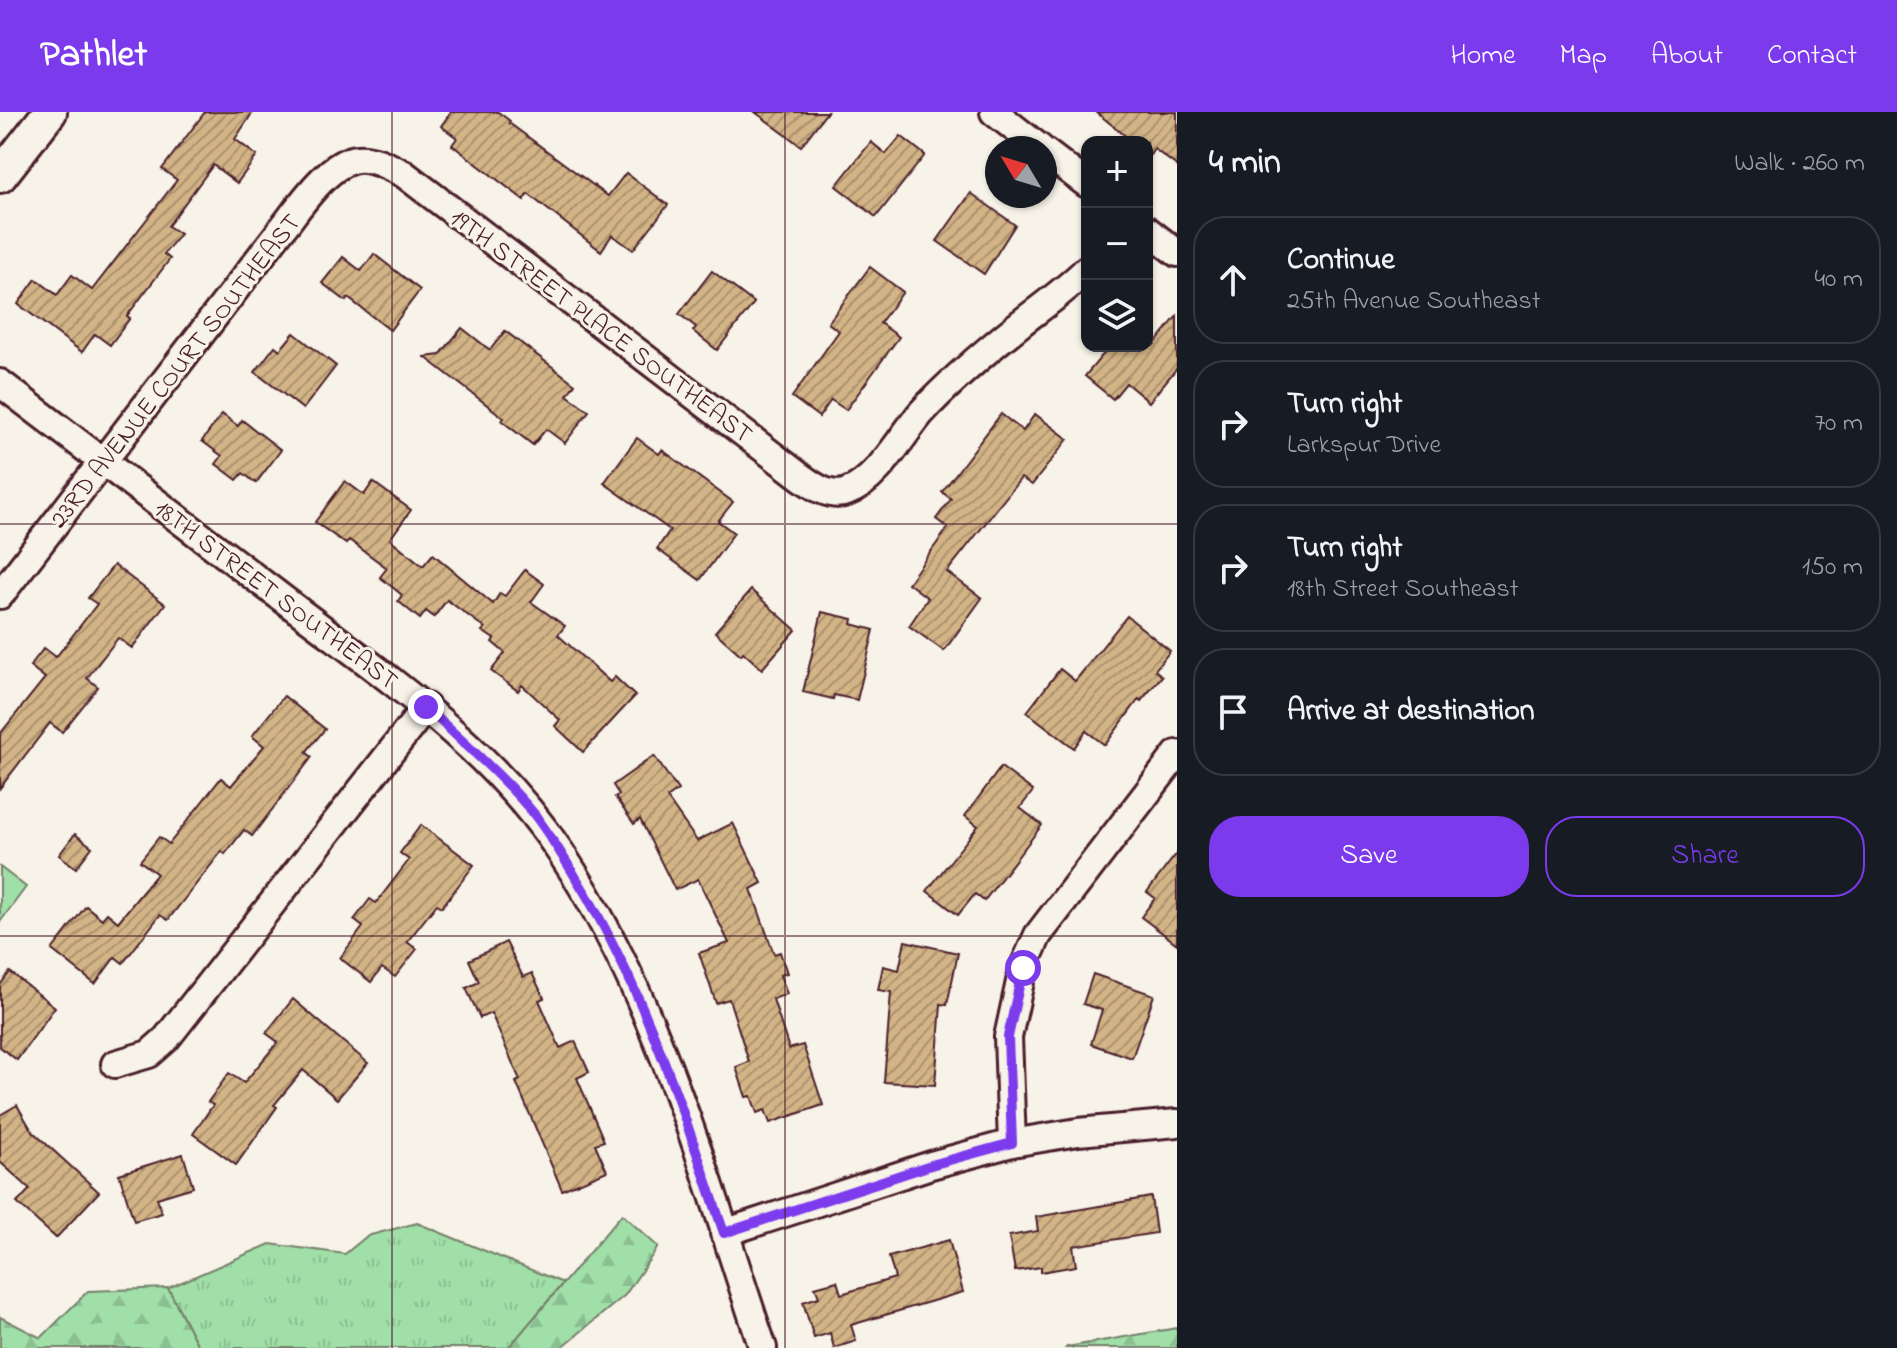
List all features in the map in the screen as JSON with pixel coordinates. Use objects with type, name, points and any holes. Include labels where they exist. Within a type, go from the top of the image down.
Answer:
[{"type":"street","points":[[0,176],[50,112]]},
{"type":"street","points":[[994,112],[1025,136]]},
{"type":"street","name":"23RD AVENUE COURT SOUTHEAST","points":[[0,595],[320,181],[345,162],[359,158]]},
{"type":"street","name":"19TH STREET PLACE SOUTHEAST","points":[[359,158],[384,164],[404,174],[797,474],[817,488],[843,494],[859,487],[874,474],[922,412],[987,350],[1081,274]]},
{"type":"street","points":[[1057,161],[1081,179]]},
{"type":"street","points":[[1153,235],[1177,253]]},
{"type":"street","name":"18TH STREET SOUTHEAST","points":[[0,383],[426,707],[533,813],[562,854],[617,947],[672,1076],[763,1348]]},
{"type":"street","points":[[115,1064],[149,1054],[166,1039],[426,707]]},
{"type":"street","points":[[1012,1143],[1008,1037],[1023,968],[1038,935],[1177,754]]},
{"type":"street","points":[[724,1233],[931,1165],[1012,1143],[1078,1132],[1177,1123]]},
{"type":"green space","points":[[0,867],[26,887],[0,922]]},
{"type":"green space","points":[[622,1214],[658,1247],[625,1295],[561,1348],[502,1348],[510,1346]]},
{"type":"green space","points":[[417,1223],[563,1283],[510,1347],[502,1348],[199,1348],[168,1288],[270,1244],[345,1254],[367,1236]]},
{"type":"green space","points":[[168,1288],[199,1348],[0,1348],[0,1317],[41,1338],[88,1291]]},
{"type":"green space","points":[[1177,1328],[1177,1348],[1066,1348],[1067,1347]]},
{"type":"building","points":[[205,112],[253,112],[235,139],[257,156],[237,183],[213,165],[168,226],[180,234],[164,254],[170,259],[127,316],[130,318],[110,345],[95,334],[82,352],[18,304],[36,279],[57,295],[72,275],[92,290],[177,180],[162,169]]},
{"type":"building","points":[[451,112],[498,112],[608,196],[626,173],[668,205],[633,250],[612,235],[601,251],[528,194],[524,200],[452,145],[457,138],[441,126]]},
{"type":"building","points":[[755,112],[827,112],[801,146]]},
{"type":"building","points":[[1096,112],[1177,112],[1177,166],[1153,150],[1153,136],[1126,136]]},
{"type":"building","points":[[901,136],[925,155],[876,217],[836,186],[871,142],[886,154]]},
{"type":"building","points":[[971,193],[985,203],[985,208],[992,208],[1015,225],[984,274],[937,241]]},
{"type":"building","points":[[374,254],[420,290],[390,330],[348,298],[346,301],[322,283],[343,257],[361,271]]},
{"type":"building","points":[[870,267],[903,292],[880,323],[899,337],[846,410],[831,400],[819,417],[792,397],[839,331],[828,323]]},
{"type":"building","points":[[712,271],[754,303],[717,350],[693,331],[696,327],[679,314]]},
{"type":"building","points":[[1177,316],[1177,368],[1149,402],[1126,383],[1113,399],[1085,376],[1105,352],[1153,352],[1153,346]]},
{"type":"building","points":[[462,328],[490,350],[505,331],[575,384],[567,395],[589,411],[565,443],[546,429],[533,445],[502,421],[504,418],[425,357],[440,355]]},
{"type":"building","points":[[294,333],[336,366],[303,409],[255,372],[275,346],[280,350]]},
{"type":"building","points":[[222,414],[238,426],[242,420],[281,450],[256,483],[243,473],[237,480],[216,464],[222,456],[202,441]]},
{"type":"building","points":[[1001,414],[1023,431],[1035,414],[1068,439],[1032,485],[1021,478],[947,572],[982,598],[944,651],[909,626],[928,598],[908,583],[948,528],[936,519],[951,499],[942,492]]},
{"type":"building","points":[[637,438],[659,454],[662,450],[733,502],[718,521],[734,533],[700,580],[657,549],[670,530],[604,483]]},
{"type":"building","points":[[345,481],[364,495],[373,482],[411,510],[390,539],[423,566],[433,554],[493,604],[500,593],[505,596],[525,570],[544,584],[531,602],[565,626],[558,635],[610,682],[615,677],[635,696],[583,752],[555,726],[560,720],[522,685],[518,691],[491,671],[505,653],[492,642],[494,639],[482,631],[485,628],[447,600],[434,617],[426,611],[420,619],[398,601],[402,595],[380,577],[387,568],[349,540],[346,544],[315,522]]},
{"type":"building","points":[[114,565],[165,604],[132,648],[118,638],[87,678],[98,687],[62,732],[50,723],[0,788],[0,734],[45,678],[30,666],[44,648],[56,657],[97,604],[88,598]]},
{"type":"building","points":[[751,590],[796,630],[762,669],[715,632]]},
{"type":"building","points":[[822,612],[853,619],[852,624],[874,630],[857,700],[834,695],[833,699],[803,692]]},
{"type":"building","points":[[1127,616],[1170,651],[1155,670],[1162,676],[1141,701],[1139,699],[1105,745],[1086,731],[1074,748],[1027,712],[1060,669],[1075,681]]},
{"type":"building","points":[[284,696],[325,729],[306,752],[312,757],[252,836],[244,830],[225,854],[222,851],[168,920],[160,915],[123,963],[115,957],[95,984],[52,950],[86,906],[102,919],[107,913],[118,922],[157,874],[140,861],[159,837],[169,844],[221,778],[231,786],[264,746],[252,736]]},
{"type":"building","points":[[654,756],[678,790],[667,798],[697,841],[733,823],[762,883],[751,889],[774,954],[780,952],[787,973],[780,975],[787,994],[773,999],[789,1049],[803,1045],[823,1105],[770,1123],[765,1110],[757,1113],[751,1096],[746,1097],[736,1067],[749,1062],[729,999],[716,1003],[699,953],[729,943],[698,879],[675,890],[640,819],[634,824],[615,797],[619,795],[613,785]]},
{"type":"building","points":[[1001,767],[1033,791],[1020,808],[1042,825],[984,901],[975,894],[958,915],[927,891],[978,826],[965,816]]},
{"type":"building","points":[[421,825],[474,865],[442,907],[437,904],[407,942],[417,949],[395,977],[382,968],[371,982],[340,958],[363,927],[354,920],[370,899],[376,903],[409,860],[400,853]]},
{"type":"building","points":[[75,834],[92,847],[76,868],[59,855]]},
{"type":"building","points":[[1177,853],[1177,944],[1141,917],[1155,898],[1147,892]]},
{"type":"building","points":[[905,941],[958,953],[947,1005],[941,1004],[935,1085],[884,1082],[891,992],[878,990],[883,966],[899,970]]},
{"type":"building","points":[[506,942],[523,977],[532,973],[544,998],[539,1000],[560,1048],[575,1041],[589,1072],[577,1078],[604,1141],[595,1144],[607,1171],[562,1190],[516,1082],[520,1080],[491,1013],[480,1018],[466,988],[479,982],[469,960]]},
{"type":"building","points":[[10,972],[55,1007],[17,1060],[0,1047],[0,985]]},
{"type":"building","points":[[1093,974],[1154,995],[1132,1058],[1091,1044],[1102,1010],[1083,1004]]},
{"type":"building","points":[[293,999],[368,1063],[337,1099],[303,1070],[274,1105],[277,1107],[236,1165],[193,1134],[213,1105],[208,1102],[229,1073],[244,1083],[278,1042],[266,1033]]},
{"type":"building","points":[[17,1105],[32,1131],[99,1192],[56,1238],[17,1203],[30,1189],[0,1162],[0,1115]]},
{"type":"building","points":[[183,1154],[193,1187],[157,1198],[162,1213],[134,1221],[119,1174]]},
{"type":"building","points":[[1151,1197],[1156,1233],[1073,1246],[1076,1266],[1041,1272],[1041,1267],[1015,1271],[1009,1236],[1038,1231],[1036,1217]]},
{"type":"building","points":[[949,1240],[963,1292],[851,1325],[856,1341],[834,1348],[830,1333],[814,1338],[803,1302],[819,1297],[815,1287],[837,1281],[841,1294],[895,1278],[889,1257]]},
{"type":"route","points":[[426,707],[533,813],[562,854],[617,947],[672,1076],[724,1233],[931,1165],[1012,1143],[1008,1037],[1023,968]]}]
